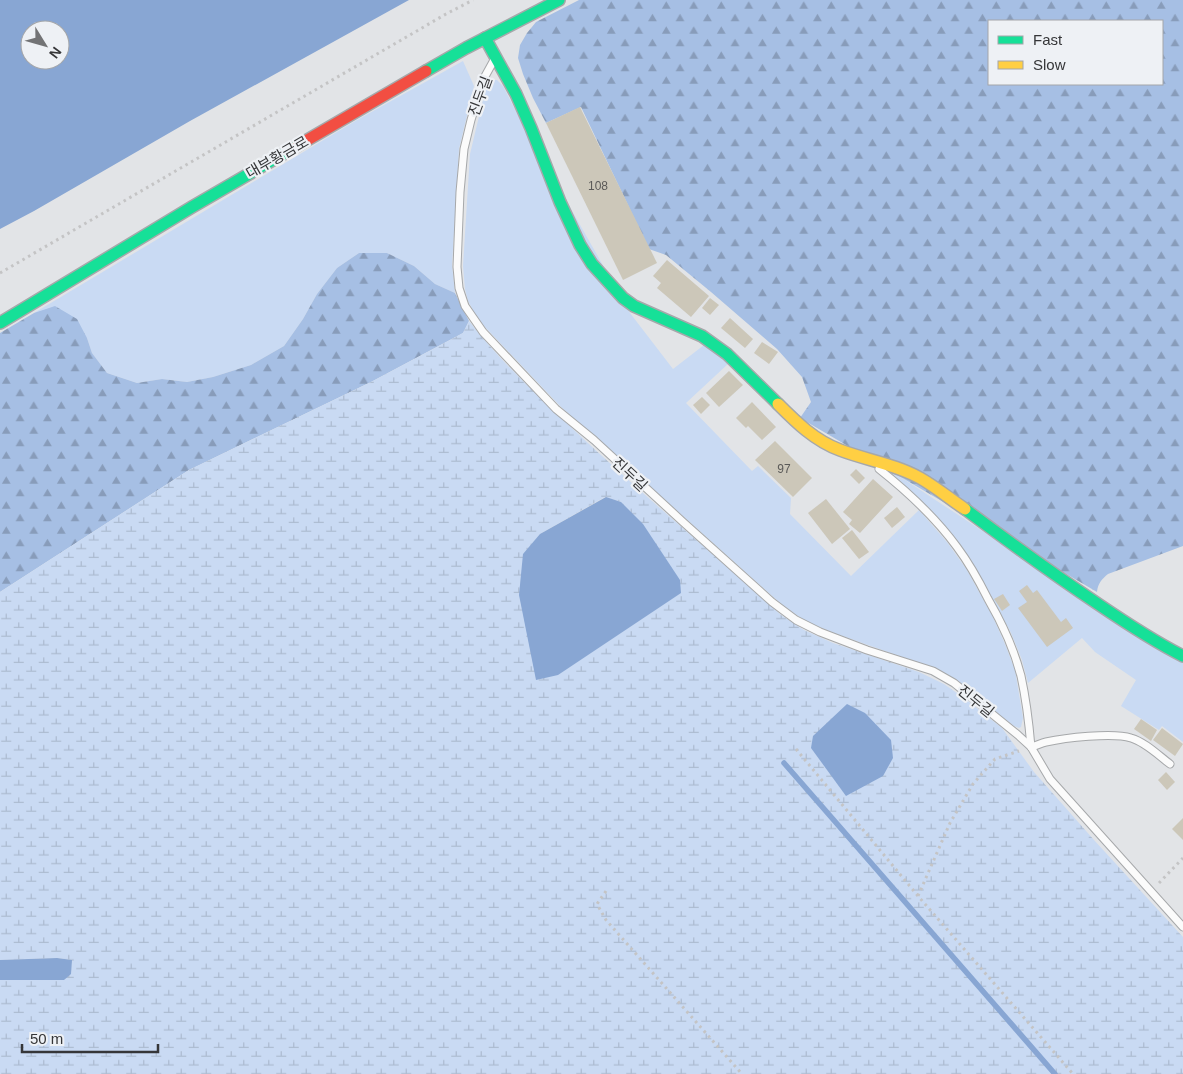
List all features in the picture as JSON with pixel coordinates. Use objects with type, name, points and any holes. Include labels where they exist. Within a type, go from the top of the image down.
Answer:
[{"type":"street","name":"대부황금로","points":[[0,323],[192,207],[485,38],[559,0]]},
{"type":"street","name":"진두길","points":[[485,38],[516,94],[532,128],[552,184],[580,245],[592,264],[623,298],[634,306],[702,336],[715,344],[807,431],[824,443],[897,468],[920,478],[1053,574],[1135,629],[1183,656]]},
{"type":"lane","name":"진두길","points":[[496,57],[483,80],[471,120],[464,149],[460,192],[457,267],[459,288],[465,306],[483,332],[556,409],[594,440],[772,602],[796,620],[820,632],[867,650],[933,671],[954,683],[1031,747],[1050,779],[1183,927]]},
{"type":"lane","name":"진두길","points":[[863,457],[904,491],[941,526],[976,576],[1010,642],[1021,675],[1031,747]]},
{"type":"lane","points":[[1031,747],[1044,742],[1065,739],[1124,736],[1142,743],[1170,764]]},
{"type":"path","points":[[0,273],[473,0]]},
{"type":"path","points":[[918,896],[950,823],[973,784],[995,759],[1031,747]]},
{"type":"path","points":[[796,749],[918,896],[1073,1074]]},
{"type":"path","points":[[1151,892],[1183,858]]},
{"type":"path","points":[[606,891],[597,904],[606,920],[742,1074]]},
{"type":"green space","points":[[579,0],[1183,0],[1183,546],[1108,574],[1098,586],[1097,592],[800,418],[811,402],[802,377],[777,349],[666,255],[649,249],[581,107],[546,123],[533,98],[518,58],[520,45],[536,22]]},
{"type":"green space","points":[[463,61],[474,86],[459,149],[452,265],[455,293],[435,284],[414,266],[387,253],[359,253],[337,268],[317,294],[303,319],[284,346],[251,365],[213,377],[187,382],[162,379],[137,383],[107,373],[92,353],[87,338],[34,313],[357,120]]},
{"type":"green space","points":[[493,80],[497,80],[503,86],[630,313],[673,369],[704,345],[729,363],[686,403],[752,471],[758,466],[791,498],[790,514],[851,576],[919,510],[947,542],[967,570],[993,617],[1005,644],[1015,670],[1023,718],[1021,727],[1014,726],[949,676],[933,668],[805,621],[780,603],[560,406],[483,325],[468,301],[463,266],[470,154],[486,87]]},
{"type":"green space","points":[[359,253],[387,253],[414,266],[435,284],[455,293],[469,321],[463,333],[371,382],[189,470],[0,592],[0,333],[34,313],[55,306],[77,319],[92,353],[107,373],[137,383],[162,379],[187,382],[213,377],[251,365],[284,346],[303,319],[317,294],[337,268]]},
{"type":"green space","points":[[469,321],[506,364],[574,430],[781,615],[804,630],[833,643],[919,672],[944,684],[1002,728],[1034,772],[1183,937],[1183,1074],[0,1074],[0,980],[64,980],[72,960],[57,958],[0,960],[0,592],[189,470],[371,382],[463,333]],"holes":[[[605,497],[621,502],[540,534]]]},
{"type":"green space","points":[[884,471],[896,474],[1183,663],[1183,742],[1162,726],[1159,730],[1121,706],[1136,680],[1095,652],[1082,638],[1028,683],[1022,660],[1011,633],[960,546]]},
{"type":"shaded area","points":[[0,0],[409,0],[190,121],[0,229]]},
{"type":"shaded area","points":[[606,497],[621,502],[643,524],[680,580],[681,593],[558,675],[536,680],[519,595],[523,554],[540,534]]},
{"type":"shaded area","points":[[847,704],[865,713],[891,740],[893,758],[883,776],[846,796],[811,748],[813,736]]},
{"type":"shaded area","points":[[57,958],[72,960],[71,974],[64,980],[0,980],[0,960]]},
{"type":"building","points":[[580,107],[657,263],[623,280],[546,123]]},
{"type":"building","points":[[667,260],[709,296],[691,317],[657,288],[661,283],[653,276]]},
{"type":"building","points":[[710,298],[719,305],[710,315],[702,308]]},
{"type":"building","points":[[730,318],[753,339],[745,348],[721,328]]},
{"type":"building","points":[[762,342],[778,352],[769,364],[754,353]]},
{"type":"building","points":[[729,371],[743,385],[719,407],[706,393]]},
{"type":"building","points":[[702,397],[710,405],[701,414],[693,405]]},
{"type":"building","points":[[752,402],[776,427],[762,440],[748,426],[746,428],[736,418]]},
{"type":"building","points":[[775,441],[812,478],[793,497],[755,460]]},
{"type":"building","points":[[856,469],[865,478],[859,484],[850,475]]},
{"type":"building","points":[[873,479],[893,497],[860,533],[849,524],[852,520],[843,512]]},
{"type":"building","points":[[826,499],[850,529],[832,544],[808,513]]},
{"type":"building","points":[[897,507],[905,517],[892,528],[884,518]]},
{"type":"building","points":[[852,530],[869,552],[859,559],[842,538]]},
{"type":"building","points":[[1027,585],[1033,593],[1037,590],[1061,622],[1066,618],[1073,628],[1047,647],[1018,608],[1027,602],[1019,591]]},
{"type":"building","points":[[1003,594],[1010,605],[1002,611],[994,599]]},
{"type":"building","points":[[1141,719],[1157,730],[1151,741],[1134,729]]},
{"type":"building","points":[[1162,728],[1183,744],[1175,756],[1153,740]]},
{"type":"building","points":[[1166,772],[1175,782],[1167,790],[1158,780]]},
{"type":"building","points":[[1183,818],[1183,840],[1172,829]]},
{"type":"waterway","points":[[784,763],[1055,1074]]},
{"type":"traffic: fast","points":[[426,71],[559,0]]},
{"type":"traffic: fast","points":[[485,38],[516,94],[560,202],[580,245],[592,264],[623,298],[634,306],[702,336],[727,354],[778,404]]},
{"type":"traffic: fast","points":[[0,323],[297,146]]},
{"type":"traffic: fast","points":[[965,509],[1108,611],[1150,638],[1183,656]]},
{"type":"traffic: slow","points":[[778,404],[822,442],[840,450],[910,473],[932,485],[965,509]]},
{"type":"traffic: jam","points":[[297,146],[426,71]]}]
